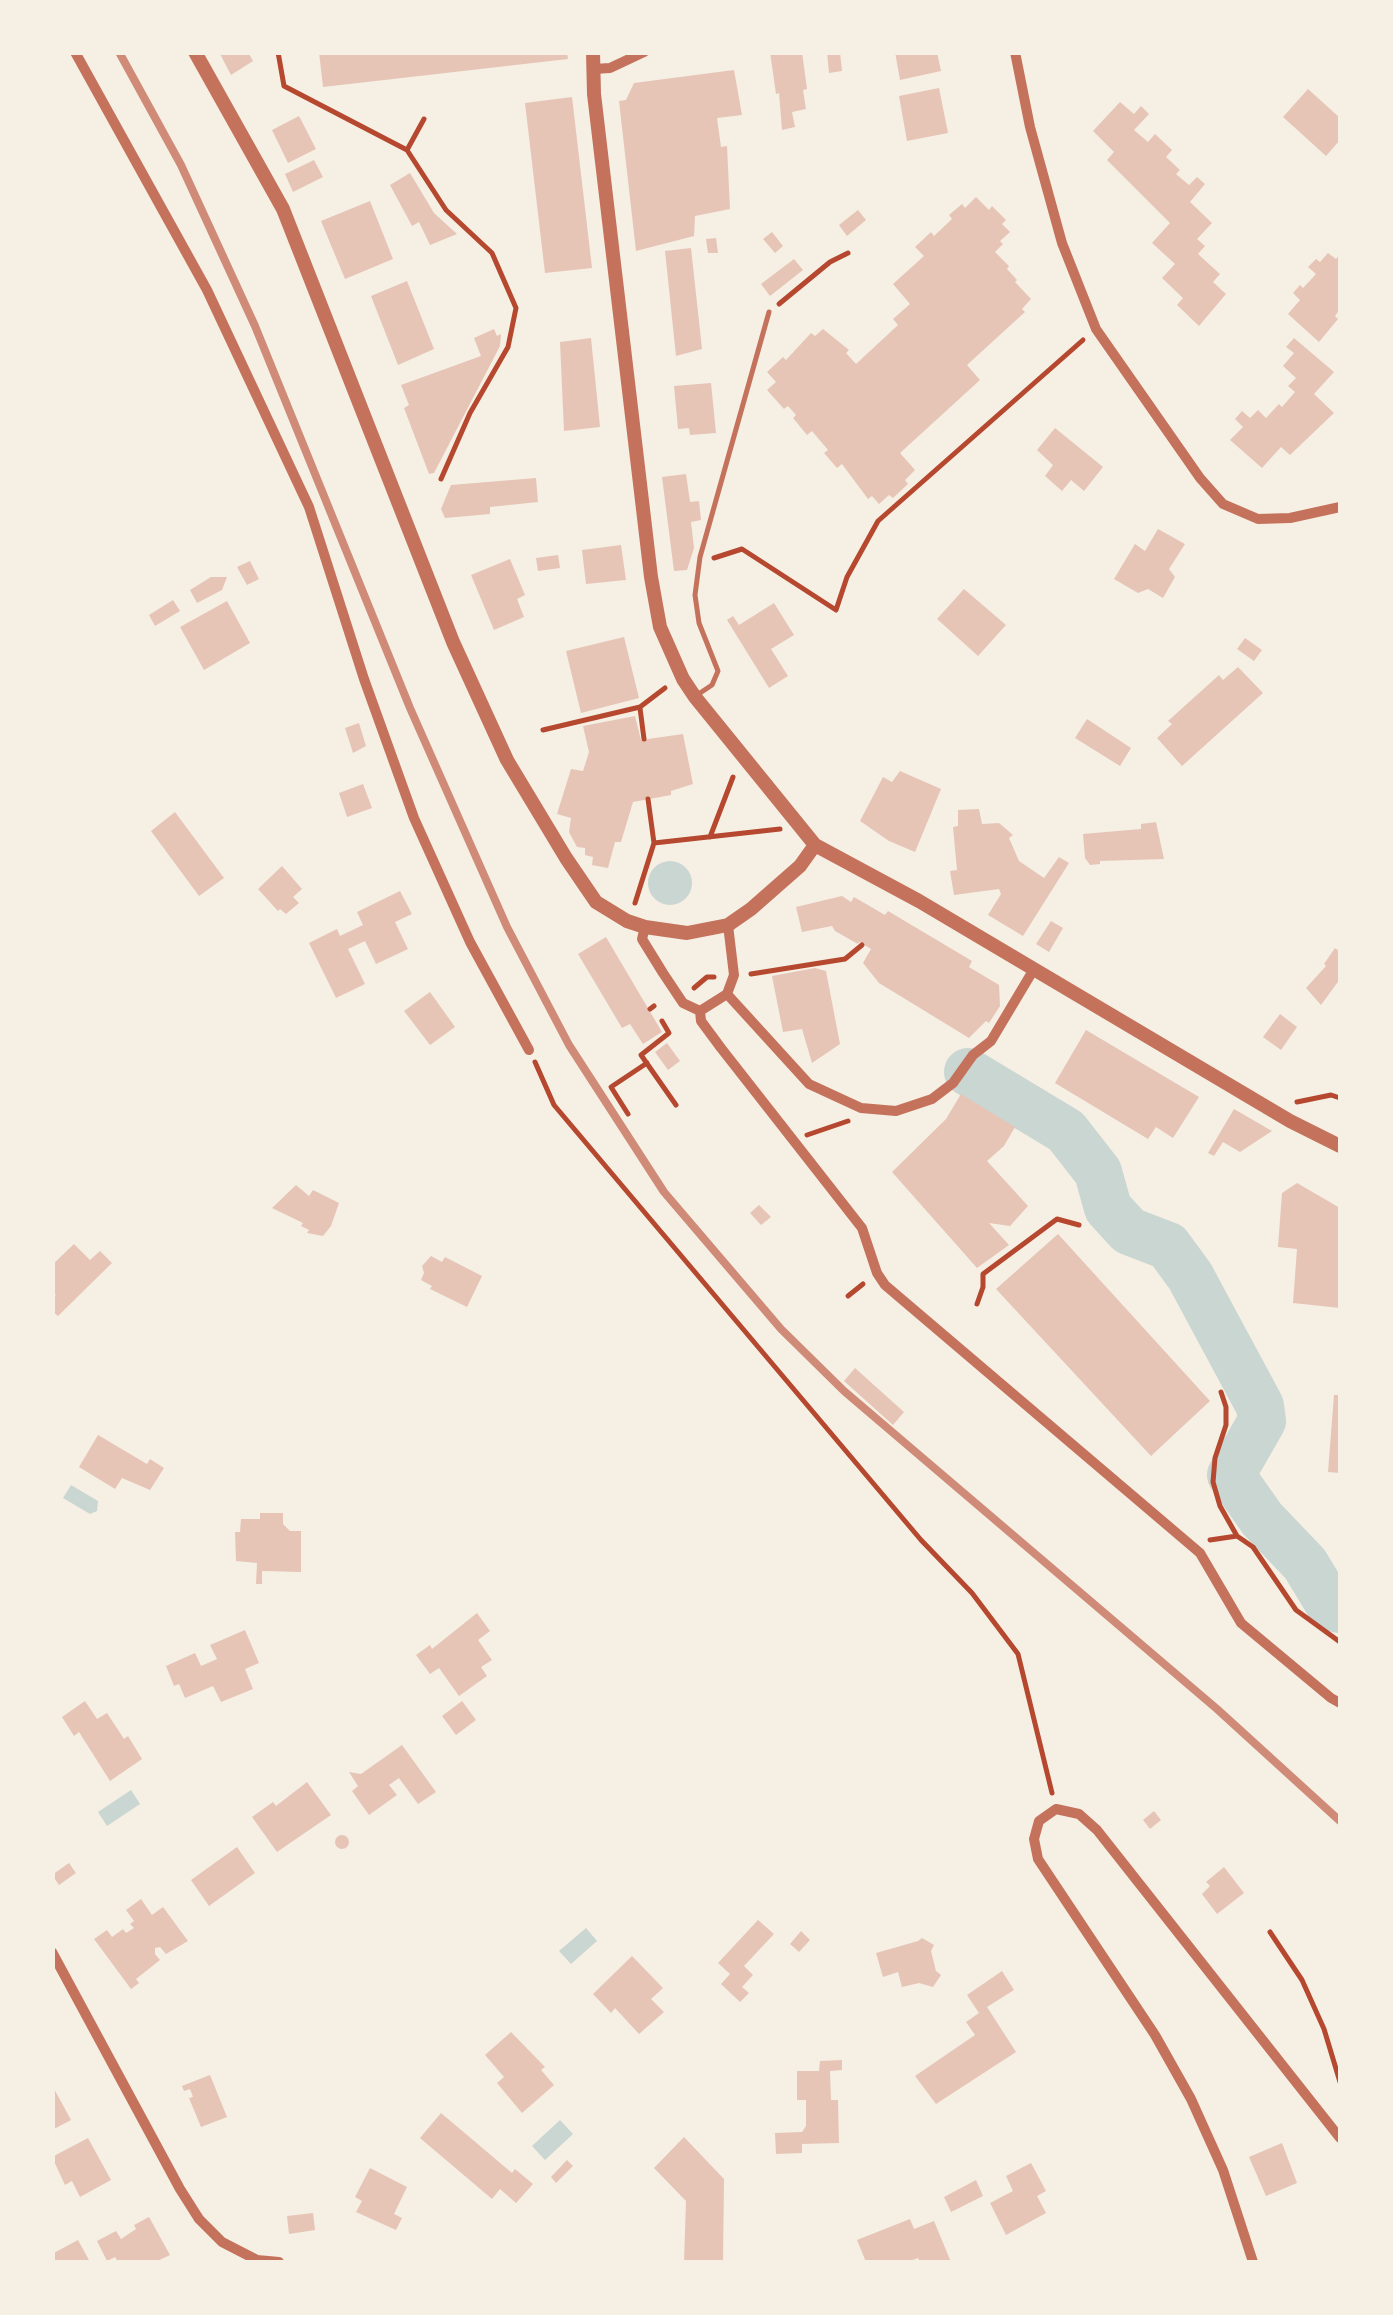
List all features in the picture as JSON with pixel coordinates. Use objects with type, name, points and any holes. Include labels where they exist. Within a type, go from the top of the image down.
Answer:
[{"type":"street","points":[[75,52],[207,290],[309,507],[414,818],[470,942],[529,1050]]},
{"type":"street","points":[[195,52],[282,209],[453,642],[508,760],[596,902],[645,927],[687,933],[728,924],[800,866],[815,846]]},
{"type":"street","points":[[594,52],[594,94],[651,578],[660,626],[695,697],[815,846],[919,901],[1260,1104],[1340,1146]]},
{"type":"street","points":[[594,69],[610,68],[644,52]]},
{"type":"street","points":[[1015,52],[1030,127],[1062,242],[1096,328],[1200,478],[1223,504],[1258,519],[1290,518],[1340,507]]},
{"type":"street","points":[[700,1012],[727,994],[734,975],[728,924]]},
{"type":"street","points":[[645,927],[642,939],[663,973],[683,1003],[700,1012]]},
{"type":"street","points":[[727,994],[809,1084],[861,1108],[896,1111],[932,1099],[953,1083],[973,1055],[991,1040],[1034,969]]},
{"type":"street","points":[[700,1012],[701,1022],[862,1228],[885,1285],[1200,1553],[1241,1622],[1340,1703]]},
{"type":"street","points":[[1253,2262],[1223,2170],[1191,2099],[1155,2035],[1038,1859],[1034,1839],[1039,1821],[1056,1809],[1079,1814],[1097,1830],[1340,2138]]},
{"type":"street","points":[[52,1952],[180,2190],[199,2218],[222,2242],[257,2260],[279,2262]]},
{"type":"lane","points":[[695,697],[712,685],[718,671],[698,623],[695,595],[700,557],[769,312]]},
{"type":"path","points":[[278,52],[284,86],[406,150],[446,210],[492,253],[516,308],[508,347],[470,413],[441,479]]},
{"type":"path","points":[[406,150],[424,119]]},
{"type":"path","points":[[769,312],[830,262],[848,253]]},
{"type":"path","points":[[711,560],[742,549],[836,610],[847,577],[878,522],[1096,328]]},
{"type":"path","points":[[543,730],[640,707],[664,688]]},
{"type":"path","points":[[640,707],[644,740]]},
{"type":"path","points":[[710,837],[733,777]]},
{"type":"path","points":[[632,908],[654,843],[648,799]]},
{"type":"path","points":[[654,843],[769,831]]},
{"type":"path","points":[[748,975],[846,962],[862,944]]},
{"type":"path","points":[[688,994],[707,977],[723,976]]},
{"type":"path","points":[[662,1020],[669,1033],[642,1055],[676,1105]]},
{"type":"path","points":[[529,1050],[554,1105],[921,1540],[972,1593],[1018,1654],[1056,1809]]},
{"type":"path","points":[[628,1114],[612,1087],[647,1063]]},
{"type":"path","points":[[1296,1105],[1310,1097],[1340,1098]]},
{"type":"path","points":[[814,1131],[845,1124]]},
{"type":"path","points":[[977,1304],[983,1274],[1057,1220],[1080,1225]]},
{"type":"path","points":[[1221,1392],[1226,1425],[1212,1482],[1220,1506],[1236,1536],[1260,1556],[1296,1610],[1340,1642]]},
{"type":"path","points":[[1270,1932],[1302,1980],[1324,2029],[1340,2082]]},
{"type":"shaded area","points":[[670,861],[685,868],[692,883],[685,898],[670,905],[655,898],[648,883],[655,868]]},
{"type":"shaded area","points":[[71,1485],[98,1501],[97,1511],[90,1514],[63,1498]]},
{"type":"shaded area","points":[[131,1790],[140,1804],[107,1826],[98,1812]]},
{"type":"shaded area","points":[[586,1928],[597,1941],[571,1964],[559,1951]]},
{"type":"shaded area","points":[[560,2120],[573,2134],[545,2160],[532,2146]]},
{"type":"building","points":[[219,52],[248,52],[253,61],[231,75]]},
{"type":"building","points":[[319,52],[567,52],[568,59],[323,87]]},
{"type":"building","points":[[770,52],[802,52],[806,109],[792,112],[795,127],[782,130]]},
{"type":"building","points":[[827,52],[840,52],[842,71],[829,73]]},
{"type":"building","points":[[895,52],[937,52],[941,71],[900,80]]},
{"type":"building","points":[[734,70],[742,115],[717,118],[721,147],[727,146],[730,209],[695,216],[694,236],[636,251],[619,101],[626,100],[634,83]]},
{"type":"building","points":[[939,88],[948,133],[907,141],[899,96]]},
{"type":"building","points":[[1308,89],[1340,118],[1340,140],[1326,156],[1283,117]]},
{"type":"building","points":[[572,97],[592,268],[545,273],[525,103]]},
{"type":"building","points":[[1120,102],[1134,114],[1141,106],[1149,114],[1134,130],[1148,142],[1155,134],[1172,150],[1166,157],[1180,170],[1176,174],[1189,185],[1197,177],[1205,184],[1190,202],[1212,223],[1197,239],[1205,246],[1198,254],[1220,274],[1213,282],[1226,294],[1199,326],[1177,305],[1183,298],[1162,278],[1175,264],[1152,243],[1170,223],[1107,160],[1114,152],[1093,131]]},
{"type":"building","points":[[299,116],[316,149],[288,163],[272,130]]},
{"type":"building","points":[[314,160],[323,177],[293,192],[285,174]]},
{"type":"building","points":[[410,173],[434,213],[457,234],[430,245],[419,222],[412,226],[390,185]]},
{"type":"building","points":[[976,197],[1006,220],[1002,224],[1010,232],[995,252],[1031,299],[1022,309],[1025,312],[967,365],[980,380],[900,453],[915,470],[905,480],[908,484],[893,498],[889,495],[879,504],[872,496],[868,499],[842,464],[837,468],[812,431],[807,435],[788,406],[784,409],[767,390],[776,382],[767,372],[783,357],[786,360],[811,333],[815,336],[823,329],[849,350],[846,353],[856,364],[898,325],[893,319],[910,304],[893,284],[924,256],[915,247],[931,232],[934,236],[952,219],[949,215],[962,204],[965,208]]},
{"type":"building","points":[[370,201],[393,259],[345,279],[321,221]]},
{"type":"building","points":[[858,210],[866,220],[847,236],[839,225]]},
{"type":"building","points":[[772,232],[783,246],[775,253],[763,239]]},
{"type":"building","points":[[716,238],[718,253],[708,253],[706,239]]},
{"type":"building","points":[[691,248],[702,349],[676,356],[665,251]]},
{"type":"building","points":[[1328,253],[1336,259],[1340,254],[1340,309],[1335,316],[1338,319],[1319,342],[1288,314],[1300,300],[1293,293],[1316,274],[1308,267]]},
{"type":"building","points":[[794,259],[803,270],[770,296],[761,284]]},
{"type":"building","points":[[407,281],[434,349],[398,365],[371,296]]},
{"type":"building","points":[[494,329],[497,336],[501,334],[500,346],[434,473],[429,474],[404,408],[409,405],[401,385],[481,356],[474,338]]},
{"type":"building","points":[[591,338],[600,427],[564,431],[560,342]]},
{"type":"building","points":[[1294,338],[1334,372],[1314,394],[1334,413],[1290,455],[1281,447],[1262,468],[1230,440],[1243,427],[1235,419],[1242,411],[1250,418],[1258,410],[1266,418],[1295,392],[1288,386],[1296,378],[1283,366],[1294,353],[1286,347]]},
{"type":"building","points":[[711,383],[716,433],[690,435],[689,428],[678,429],[674,386]]},
{"type":"building","points":[[1055,428],[1103,467],[1084,491],[1071,480],[1062,491],[1045,476],[1053,465],[1037,450]]},
{"type":"building","points":[[686,474],[690,502],[699,501],[701,520],[691,522],[694,548],[687,570],[674,571],[662,477]]},
{"type":"building","points":[[536,478],[538,502],[490,507],[490,514],[445,518],[441,509],[451,485]]},
{"type":"building","points":[[1158,529],[1185,544],[1169,569],[1175,577],[1163,598],[1148,589],[1138,593],[1114,579],[1135,544],[1145,551]]},
{"type":"building","points":[[621,545],[626,580],[586,584],[582,550]]},
{"type":"building","points":[[558,555],[560,568],[538,571],[536,558]]},
{"type":"building","points":[[510,559],[525,595],[517,599],[524,617],[494,630],[471,575]]},
{"type":"building","points":[[250,561],[259,579],[247,585],[237,567]]},
{"type":"building","points":[[211,577],[227,577],[222,590],[197,603],[190,590]]},
{"type":"building","points":[[964,589],[1006,625],[978,656],[937,619]]},
{"type":"building","points":[[173,600],[180,611],[155,626],[149,615]]},
{"type":"building","points":[[227,601],[250,643],[204,670],[180,627]]},
{"type":"building","points":[[774,603],[794,635],[771,649],[788,676],[769,688],[727,620],[733,616],[739,625]]},
{"type":"building","points":[[624,637],[639,698],[581,713],[566,651]]},
{"type":"building","points":[[1245,638],[1262,650],[1254,661],[1237,649]]},
{"type":"building","points":[[1238,667],[1263,693],[1182,766],[1157,738],[1172,724],[1168,721],[1219,675],[1223,680]]},
{"type":"building","points":[[635,716],[641,740],[683,734],[693,784],[671,791],[671,795],[633,802],[608,868],[592,865],[593,857],[585,855],[585,848],[577,847],[569,832],[571,818],[557,814],[571,769],[583,771],[589,752],[583,726]]},
{"type":"building","points":[[1087,719],[1131,748],[1120,766],[1075,738]]},
{"type":"building","points":[[359,723],[366,746],[353,753],[345,728]]},
{"type":"building","points":[[900,771],[941,789],[915,852],[889,841],[860,821],[883,777],[892,782]]},
{"type":"building","points":[[363,784],[372,808],[347,817],[339,793]]},
{"type":"building","points":[[979,809],[982,824],[999,823],[1013,835],[1009,838],[1019,861],[1044,878],[1059,857],[1069,863],[1023,936],[988,915],[1001,894],[999,889],[954,895],[950,871],[957,870],[953,827],[958,826],[958,810]]},
{"type":"building","points":[[175,812],[224,878],[199,896],[151,831]]},
{"type":"building","points":[[1156,822],[1164,859],[1100,861],[1090,865],[1085,858],[1083,834],[1141,829],[1141,824]]},
{"type":"building","points":[[282,866],[302,889],[293,897],[299,903],[286,914],[278,911],[258,889]]},
{"type":"building","points":[[400,891],[412,914],[395,922],[408,949],[376,964],[365,941],[348,949],[365,984],[336,998],[309,943],[337,929],[340,936],[363,925],[357,912]]},
{"type":"building","points":[[842,896],[851,902],[854,897],[885,915],[888,911],[972,961],[969,967],[999,985],[1000,1006],[989,1023],[986,1021],[969,1038],[879,983],[863,963],[871,949],[832,926],[802,932],[796,907]]},
{"type":"building","points":[[1051,921],[1063,928],[1049,952],[1036,944]]},
{"type":"building","points":[[606,937],[662,1032],[643,1044],[630,1024],[622,1028],[578,954]]},
{"type":"building","points":[[1335,948],[1340,952],[1340,979],[1321,1005],[1306,988],[1326,966]]},
{"type":"building","points":[[815,968],[826,971],[840,1044],[812,1063],[802,1029],[783,1032],[772,976]]},
{"type":"building","points":[[430,992],[455,1027],[430,1045],[404,1011]]},
{"type":"building","points":[[1280,1014],[1297,1027],[1281,1050],[1263,1037]]},
{"type":"building","points":[[1086,1030],[1199,1097],[1173,1138],[1156,1127],[1148,1139],[1055,1083]]},
{"type":"building","points":[[667,1043],[680,1061],[668,1070],[655,1052]]},
{"type":"building","points":[[961,1094],[1015,1127],[1004,1146],[987,1161],[1028,1206],[1010,1226],[989,1223],[1009,1245],[977,1268],[892,1172],[946,1119]]},
{"type":"building","points":[[1234,1109],[1272,1131],[1240,1152],[1223,1142],[1214,1156],[1208,1153]]},
{"type":"building","points":[[1297,1183],[1340,1208],[1340,1308],[1293,1303],[1297,1249],[1278,1247],[1282,1193]]},
{"type":"building","points":[[296,1185],[309,1196],[313,1190],[339,1203],[323,1236],[307,1233],[303,1223],[272,1208]]},
{"type":"building","points":[[759,1205],[771,1217],[761,1225],[750,1213]]},
{"type":"building","points":[[1058,1234],[1210,1401],[1151,1456],[996,1289]]},
{"type":"building","points":[[74,1244],[90,1260],[100,1251],[112,1263],[58,1316],[52,1311],[52,1298],[56,1295],[52,1292],[52,1265]]},
{"type":"building","points":[[431,1256],[442,1262],[445,1257],[482,1276],[467,1307],[430,1289],[432,1286],[421,1280],[422,1266]]},
{"type":"building","points":[[855,1368],[904,1412],[893,1425],[844,1381]]},
{"type":"building","points":[[1334,1395],[1340,1395],[1340,1473],[1328,1472]]},
{"type":"building","points":[[98,1435],[147,1464],[150,1459],[164,1468],[150,1490],[122,1478],[115,1489],[79,1467]]},
{"type":"building","points":[[260,1513],[283,1513],[283,1524],[290,1531],[301,1531],[301,1572],[262,1571],[262,1584],[256,1584],[257,1563],[236,1561],[235,1532],[240,1532],[241,1519],[260,1519]]},
{"type":"building","points":[[477,1613],[490,1631],[478,1640],[492,1660],[481,1667],[487,1676],[459,1696],[439,1668],[430,1674],[416,1655],[430,1645],[432,1649]]},
{"type":"building","points":[[245,1630],[259,1663],[245,1669],[253,1689],[221,1702],[213,1686],[185,1698],[179,1684],[174,1686],[166,1666],[195,1653],[201,1666],[217,1659],[210,1645]]},
{"type":"building","points":[[85,1701],[97,1719],[107,1713],[142,1759],[110,1781],[79,1732],[74,1736],[62,1717]]},
{"type":"building","points":[[462,1701],[476,1720],[456,1735],[442,1716]]},
{"type":"building","points":[[402,1745],[436,1792],[418,1804],[399,1778],[389,1785],[397,1795],[369,1815],[352,1791],[358,1786],[349,1772],[361,1774]]},
{"type":"building","points":[[307,1782],[331,1815],[277,1852],[252,1817],[273,1802],[276,1806]]},
{"type":"building","points":[[1154,1811],[1161,1820],[1150,1829],[1143,1820]]},
{"type":"building","points":[[342,1835],[349,1842],[342,1849],[335,1842]]},
{"type":"building","points":[[237,1847],[255,1873],[209,1906],[191,1880]]},
{"type":"building","points":[[69,1863],[76,1873],[59,1885],[52,1875]]},
{"type":"building","points":[[1224,1867],[1244,1893],[1217,1914],[1202,1894],[1210,1886],[1206,1882]]},
{"type":"building","points":[[141,1899],[152,1915],[163,1907],[188,1941],[166,1954],[160,1947],[155,1948],[160,1960],[136,1979],[139,1983],[131,1989],[94,1939],[107,1930],[112,1937],[123,1929],[126,1933],[134,1928],[126,1910]]},
{"type":"building","points":[[758,1920],[774,1934],[744,1966],[753,1975],[742,1987],[749,1993],[740,2002],[721,1984],[730,1974],[718,1963]]},
{"type":"building","points":[[801,1931],[810,1940],[799,1952],[790,1944]]},
{"type":"building","points":[[922,1938],[934,1945],[931,1951],[936,1971],[941,1975],[933,1987],[919,1983],[902,1987],[898,1972],[883,1977],[876,1953]]},
{"type":"building","points":[[632,1956],[663,1988],[651,1999],[664,2012],[639,2034],[615,2008],[611,2013],[593,1994]]},
{"type":"building","points":[[1002,1971],[1014,1990],[987,2007],[1016,2052],[936,2104],[915,2076],[975,2035],[966,2022],[979,2013],[967,1995]]},
{"type":"building","points":[[511,2032],[545,2067],[541,2070],[554,2085],[522,2113],[497,2083],[504,2077],[485,2055]]},
{"type":"building","points":[[842,2060],[842,2070],[830,2071],[831,2100],[838,2100],[839,2143],[802,2144],[802,2153],[776,2154],[775,2133],[802,2132],[806,2126],[806,2100],[797,2100],[797,2071],[819,2071],[820,2061]]},
{"type":"building","points":[[210,2075],[227,2117],[201,2127],[189,2098],[193,2097],[190,2089],[184,2091],[182,2086]]},
{"type":"building","points":[[52,2085],[71,2120],[52,2130]]},
{"type":"building","points":[[441,2113],[512,2173],[515,2169],[533,2184],[516,2203],[500,2189],[492,2199],[420,2138]]},
{"type":"building","points":[[684,2137],[724,2179],[723,2262],[684,2262],[686,2201],[654,2168]]},
{"type":"building","points":[[88,2138],[111,2180],[80,2197],[72,2181],[65,2185],[52,2157]]},
{"type":"building","points":[[1282,2143],[1297,2183],[1266,2196],[1249,2157]]},
{"type":"building","points":[[567,2160],[573,2166],[556,2183],[551,2177]]},
{"type":"building","points":[[1031,2163],[1046,2191],[1037,2196],[1046,2213],[1006,2235],[990,2203],[1013,2191],[1006,2176]]},
{"type":"building","points":[[370,2168],[407,2187],[394,2214],[402,2218],[396,2230],[356,2212],[362,2201],[355,2197]]},
{"type":"building","points":[[976,2180],[983,2196],[951,2212],[944,2197]]},
{"type":"building","points":[[313,2213],[315,2230],[289,2234],[287,2216]]},
{"type":"building","points":[[149,2217],[170,2255],[155,2262],[118,2262],[115,2257],[107,2261],[97,2241],[116,2231],[121,2239]]},
{"type":"building","points":[[910,2219],[914,2229],[934,2221],[951,2262],[920,2262],[918,2258],[907,2262],[866,2262],[857,2240]]},
{"type":"building","points":[[78,2240],[90,2262],[52,2262],[52,2254]]},
{"type":"waterway","points":[[968,1072],[1066,1131],[1098,1172],[1108,1208],[1129,1231],[1168,1246],[1190,1276],[1260,1406],[1262,1421],[1231,1475],[1262,1519],[1305,1564],[1331,1607],[1340,1609]]},
{"type":"railway","points":[[119,52],[181,165],[255,326],[410,708],[507,927],[569,1045],[664,1192],[781,1329],[844,1391],[1217,1709],[1340,1821]]}]
